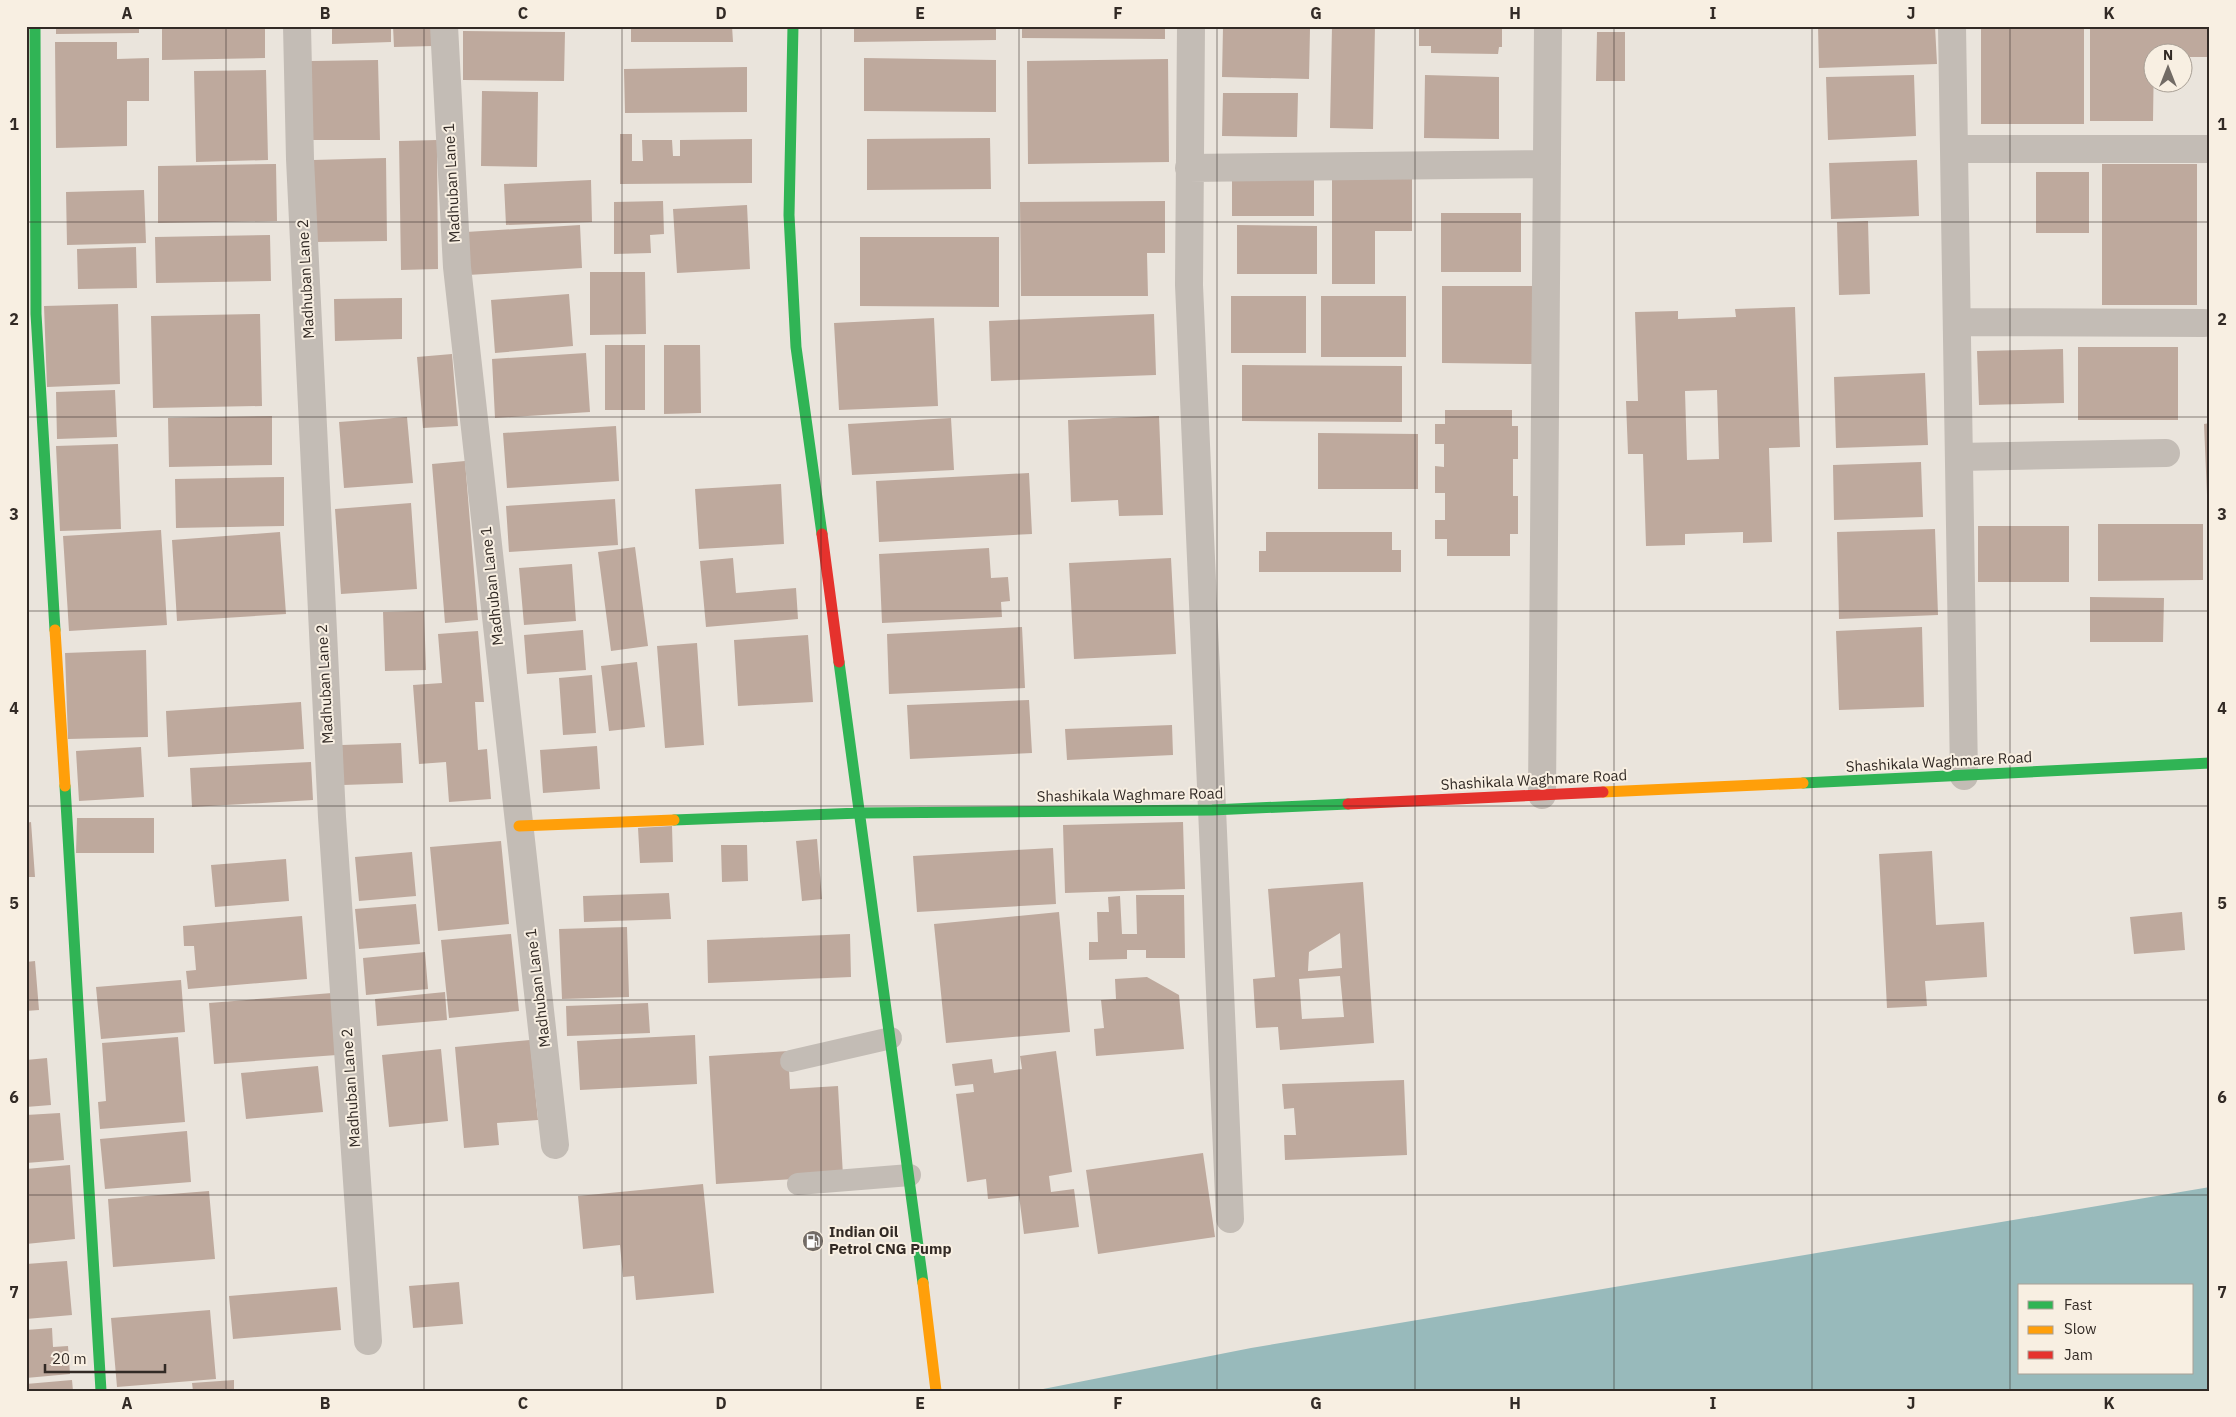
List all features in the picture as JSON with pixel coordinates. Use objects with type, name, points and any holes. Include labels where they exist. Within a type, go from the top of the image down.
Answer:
[{"type":"street","points":[[35,26],[36,314],[101,1391]]},
{"type":"street","name":"Madhuban Lane 2","points":[[297,26],[300,159],[332,817],[368,1341]]},
{"type":"street","name":"Madhuban Lane 1","points":[[444,26],[457,267],[556,1144]]},
{"type":"street","points":[[793,26],[789,215],[796,347],[910,1175],[936,1391]]},
{"type":"street","points":[[1191,26],[1189,285],[1230,1220]]},
{"type":"street","points":[[1542,795],[1548,26]]},
{"type":"street","points":[[1952,26],[1964,776]]},
{"type":"street","points":[[1955,149],[2210,149]]},
{"type":"street","points":[[1189,168],[1547,164]]},
{"type":"street","points":[[1957,322],[2204,323]]},
{"type":"street","points":[[1959,458],[2166,453]]},
{"type":"street","name":"Shashikala Waghmare Road","points":[[519,826],[860,813],[1212,810],[2210,763]]},
{"type":"lane","points":[[791,1061],[891,1038]]},
{"type":"lane","points":[[798,1184],[910,1175]]},
{"type":"water","points":[[2210,1187],[2210,1391],[1033,1391],[1251,1348]]},
{"type":"building","points":[[56,26],[139,26],[139,33],[56,34]]},
{"type":"building","points":[[162,26],[265,26],[265,58],[162,60]]},
{"type":"building","points":[[332,26],[391,26],[391,42],[332,44]]},
{"type":"building","points":[[393,26],[433,26],[433,46],[394,47]]},
{"type":"building","points":[[631,26],[732,26],[733,42],[631,42]]},
{"type":"building","points":[[854,26],[996,26],[996,40],[854,42]]},
{"type":"building","points":[[1022,26],[1165,26],[1165,39],[1022,38]]},
{"type":"building","points":[[1332,26],[1375,26],[1373,129],[1330,128]]},
{"type":"building","points":[[1419,26],[1502,26],[1502,47],[1499,47],[1498,54],[1431,53],[1431,46],[1419,46]]},
{"type":"building","points":[[1818,26],[1935,26],[1937,64],[1819,68]]},
{"type":"building","points":[[1981,26],[2084,26],[2084,124],[1981,124]]},
{"type":"building","points":[[2090,26],[2208,26],[2208,57],[2194,57],[2194,42],[2144,42],[2144,92],[2153,92],[2153,121],[2090,121]]},
{"type":"building","points":[[1223,28],[1310,29],[1309,79],[1222,77]]},
{"type":"building","points":[[463,31],[565,32],[564,81],[463,80]]},
{"type":"building","points":[[1597,32],[1625,32],[1625,81],[1596,81]]},
{"type":"building","points":[[55,42],[117,42],[117,59],[149,58],[149,101],[127,101],[127,146],[56,148]]},
{"type":"building","points":[[864,58],[996,60],[996,112],[864,111]]},
{"type":"building","points":[[1168,59],[1169,162],[1028,164],[1027,61]]},
{"type":"building","points":[[378,60],[380,140],[312,140],[311,61]]},
{"type":"building","points":[[747,67],[747,112],[625,113],[624,69]]},
{"type":"building","points":[[266,70],[268,160],[196,162],[194,71]]},
{"type":"building","points":[[1425,75],[1499,77],[1499,139],[1424,138]]},
{"type":"building","points":[[1914,75],[1916,136],[1828,140],[1826,77]]},
{"type":"building","points":[[482,91],[538,92],[537,167],[481,166]]},
{"type":"building","points":[[1223,93],[1298,93],[1297,137],[1222,136]]},
{"type":"building","points":[[620,134],[632,134],[632,161],[643,161],[642,140],[672,140],[673,156],[680,156],[680,140],[752,139],[752,183],[620,184]]},
{"type":"building","points":[[990,138],[991,189],[867,190],[867,139]]},
{"type":"building","points":[[437,140],[438,269],[401,270],[399,141]]},
{"type":"building","points":[[386,158],[387,241],[315,242],[313,160]]},
{"type":"building","points":[[1917,160],[1919,216],[1831,219],[1829,163]]},
{"type":"building","points":[[276,164],[277,221],[158,223],[158,166]]},
{"type":"building","points":[[2102,164],[2197,164],[2197,305],[2102,305]]},
{"type":"building","points":[[1232,170],[1314,171],[1314,216],[1232,216]]},
{"type":"building","points":[[2036,172],[2089,172],[2089,233],[2036,233]]},
{"type":"building","points":[[1332,178],[1412,179],[1412,231],[1375,231],[1375,284],[1332,284]]},
{"type":"building","points":[[591,180],[592,222],[506,225],[504,184]]},
{"type":"building","points":[[144,190],[146,243],[67,245],[66,192]]},
{"type":"building","points":[[663,201],[664,234],[650,235],[651,253],[614,254],[614,202]]},
{"type":"building","points":[[1165,201],[1165,253],[1147,253],[1148,296],[1021,296],[1020,202]]},
{"type":"building","points":[[747,205],[750,269],[677,273],[673,209]]},
{"type":"building","points":[[1441,213],[1521,213],[1521,272],[1441,272]]},
{"type":"building","points":[[1868,221],[1870,294],[1839,295],[1837,222]]},
{"type":"building","points":[[580,225],[582,268],[468,275],[466,232]]},
{"type":"building","points":[[1237,225],[1317,226],[1317,274],[1237,274]]},
{"type":"building","points":[[270,235],[271,281],[156,283],[155,237]]},
{"type":"building","points":[[860,237],[999,237],[999,307],[860,306]]},
{"type":"building","points":[[136,247],[137,288],[78,289],[77,249]]},
{"type":"building","points":[[590,272],[645,272],[646,334],[590,335]]},
{"type":"building","points":[[1442,286],[1535,286],[1534,364],[1442,363]]},
{"type":"building","points":[[569,294],[573,346],[495,353],[491,300]]},
{"type":"building","points":[[1231,296],[1306,296],[1306,353],[1231,353]]},
{"type":"building","points":[[1321,296],[1406,296],[1406,357],[1321,357]]},
{"type":"building","points":[[402,298],[402,339],[335,341],[334,299]]},
{"type":"building","points":[[118,304],[120,384],[47,387],[44,306]]},
{"type":"building","points":[[1795,307],[1800,447],[1769,448],[1772,542],[1743,543],[1743,532],[1685,534],[1685,545],[1646,546],[1643,454],[1628,454],[1626,401],[1638,401],[1635,312],[1678,311],[1678,319],[1736,317],[1735,309]],"holes":[[[1717,390],[1719,459],[1687,460],[1685,391]]]},
{"type":"building","points":[[260,314],[262,406],[153,408],[151,316]]},
{"type":"building","points":[[1154,314],[1156,375],[991,381],[989,321]]},
{"type":"building","points":[[934,318],[938,406],[839,410],[834,323]]},
{"type":"building","points":[[605,345],[645,345],[645,410],[605,410]]},
{"type":"building","points":[[664,345],[700,345],[701,413],[664,414]]},
{"type":"building","points":[[2078,347],[2178,347],[2178,420],[2078,420]]},
{"type":"building","points":[[2063,349],[2064,403],[1979,405],[1977,351]]},
{"type":"building","points":[[586,353],[590,412],[495,418],[492,359]]},
{"type":"building","points":[[452,354],[458,426],[423,428],[417,357]]},
{"type":"building","points":[[1242,365],[1402,366],[1402,422],[1242,421]]},
{"type":"building","points":[[1925,373],[1928,445],[1836,448],[1834,377]]},
{"type":"building","points":[[115,390],[117,437],[57,439],[56,392]]},
{"type":"building","points":[[1445,410],[1512,410],[1512,426],[1518,426],[1518,459],[1513,459],[1513,496],[1518,496],[1518,534],[1510,534],[1510,556],[1447,556],[1447,539],[1435,539],[1435,520],[1445,520],[1445,493],[1435,493],[1435,466],[1444,467],[1444,444],[1435,444],[1435,424],[1445,424]]},
{"type":"building","points":[[272,416],[272,465],[169,467],[168,418]]},
{"type":"building","points":[[1159,416],[1163,515],[1119,516],[1118,500],[1071,502],[1068,420]]},
{"type":"building","points":[[407,417],[413,483],[344,488],[339,422]]},
{"type":"building","points":[[951,418],[954,470],[852,475],[848,424]]},
{"type":"building","points":[[2210,423],[2210,494],[2207,495],[2204,424]]},
{"type":"building","points":[[616,426],[619,481],[507,488],[503,433]]},
{"type":"building","points":[[1318,433],[1418,434],[1418,489],[1318,489]]},
{"type":"building","points":[[118,444],[121,529],[60,531],[56,446]]},
{"type":"building","points":[[465,461],[478,620],[445,623],[432,464]]},
{"type":"building","points":[[1921,462],[1923,517],[1834,520],[1833,465]]},
{"type":"building","points":[[1029,473],[1032,534],[879,542],[876,481]]},
{"type":"building","points":[[284,477],[284,526],[176,528],[175,479]]},
{"type":"building","points":[[781,484],[784,544],[699,549],[695,489]]},
{"type":"building","points":[[615,499],[618,545],[509,552],[506,506]]},
{"type":"building","points":[[411,503],[417,589],[341,594],[335,509]]},
{"type":"building","points":[[2098,524],[2203,524],[2203,580],[2098,581]]},
{"type":"building","points":[[1978,526],[2069,526],[2069,582],[1978,582]]},
{"type":"building","points":[[1935,529],[1938,615],[1839,619],[1837,532]]},
{"type":"building","points":[[161,530],[167,625],[69,631],[63,536]]},
{"type":"building","points":[[280,532],[286,614],[177,621],[172,540]]},
{"type":"building","points":[[1266,532],[1392,532],[1392,550],[1401,550],[1401,572],[1259,572],[1259,551],[1266,551]]},
{"type":"building","points":[[635,547],[648,646],[611,651],[598,552]]},
{"type":"building","points":[[989,548],[991,578],[1008,577],[1010,601],[1001,602],[1002,617],[882,623],[879,554]]},
{"type":"building","points":[[733,558],[736,593],[796,588],[798,619],[706,627],[700,561]]},
{"type":"building","points":[[1171,558],[1176,654],[1074,659],[1069,563]]},
{"type":"building","points":[[572,564],[576,621],[524,625],[519,568]]},
{"type":"building","points":[[2090,597],[2164,598],[2163,642],[2090,642]]},
{"type":"building","points":[[424,611],[426,670],[385,671],[383,612]]},
{"type":"building","points":[[1022,627],[1025,688],[889,694],[887,634]]},
{"type":"building","points":[[1922,627],[1924,707],[1839,710],[1836,631]]},
{"type":"building","points":[[583,630],[586,670],[527,674],[524,635]]},
{"type":"building","points":[[478,631],[484,702],[475,702],[478,750],[487,749],[491,799],[449,802],[446,762],[419,764],[413,685],[442,683],[438,634]]},
{"type":"building","points":[[808,635],[813,702],[738,706],[734,640]]},
{"type":"building","points":[[697,643],[704,745],[665,748],[657,646]]},
{"type":"building","points":[[146,650],[148,737],[68,739],[65,653]]},
{"type":"building","points":[[637,662],[645,727],[609,731],[601,666]]},
{"type":"building","points":[[592,675],[596,733],[563,735],[559,678]]},
{"type":"building","points":[[1029,700],[1032,753],[910,759],[907,705]]},
{"type":"building","points":[[301,702],[304,749],[168,757],[166,711]]},
{"type":"building","points":[[1172,725],[1173,755],[1067,760],[1065,729]]},
{"type":"building","points":[[401,743],[403,783],[343,785],[342,745]]},
{"type":"building","points":[[597,746],[600,789],[543,793],[540,750]]},
{"type":"building","points":[[141,747],[144,797],[79,801],[76,751]]},
{"type":"building","points":[[311,762],[313,800],[192,807],[190,768]]},
{"type":"building","points":[[77,818],[154,818],[154,853],[76,853]]},
{"type":"building","points":[[31,822],[35,877],[26,877],[26,823]]},
{"type":"building","points":[[1183,822],[1185,889],[1065,893],[1063,825]]},
{"type":"building","points":[[672,826],[673,862],[640,863],[638,828]]},
{"type":"building","points":[[817,839],[822,899],[802,901],[796,841]]},
{"type":"building","points":[[501,841],[509,924],[438,931],[430,847]]},
{"type":"building","points":[[721,845],[747,845],[748,881],[722,882]]},
{"type":"building","points":[[1053,848],[1056,904],[917,912],[913,856]]},
{"type":"building","points":[[1932,851],[1936,925],[1984,922],[1987,977],[1925,981],[1927,1006],[1887,1008],[1879,854]]},
{"type":"building","points":[[412,852],[416,896],[359,901],[355,857]]},
{"type":"building","points":[[286,859],[289,901],[215,907],[211,865]]},
{"type":"building","points":[[1363,882],[1374,1043],[1280,1050],[1278,1027],[1256,1028],[1253,979],[1275,977],[1268,889]],"holes":[[[1340,933],[1342,968],[1308,971],[1309,952]],[[1340,976],[1344,1017],[1302,1019],[1299,979]]]},
{"type":"building","points":[[669,893],[671,919],[584,922],[583,896]]},
{"type":"building","points":[[1136,895],[1184,895],[1185,958],[1146,958],[1146,950],[1127,950],[1127,959],[1089,960],[1089,942],[1098,942],[1097,912],[1109,912],[1108,897],[1120,896],[1122,934],[1137,934]]},
{"type":"building","points":[[416,904],[420,944],[359,949],[355,909]]},
{"type":"building","points":[[1059,912],[1070,1032],[946,1043],[934,924]]},
{"type":"building","points":[[2182,912],[2185,950],[2134,954],[2130,917]]},
{"type":"building","points":[[302,916],[307,979],[188,989],[186,971],[196,970],[194,946],[184,946],[183,926]]},
{"type":"building","points":[[627,927],[629,997],[562,999],[559,929]]},
{"type":"building","points":[[511,934],[519,1011],[449,1018],[441,940]]},
{"type":"building","points":[[850,934],[851,977],[708,983],[707,940]]},
{"type":"building","points":[[425,952],[428,989],[366,995],[363,958]]},
{"type":"building","points":[[35,961],[39,1010],[26,1011],[26,962]]},
{"type":"building","points":[[1147,977],[1179,995],[1184,1049],[1096,1056],[1094,1029],[1104,1028],[1101,1000],[1116,999],[1115,979]]},
{"type":"building","points":[[181,980],[185,1032],[101,1039],[96,987]]},
{"type":"building","points":[[445,992],[447,1020],[377,1026],[375,999]]},
{"type":"building","points":[[332,993],[337,1055],[214,1064],[209,1003]]},
{"type":"building","points":[[648,1003],[650,1033],[567,1036],[566,1006]]},
{"type":"building","points":[[695,1035],[697,1084],[580,1090],[577,1041]]},
{"type":"building","points":[[178,1037],[185,1122],[100,1129],[98,1102],[106,1101],[102,1043]]},
{"type":"building","points":[[530,1040],[538,1120],[497,1123],[499,1145],[464,1148],[455,1047]]},
{"type":"building","points":[[441,1049],[448,1121],[389,1127],[382,1055]]},
{"type":"building","points":[[788,1051],[790,1089],[838,1086],[843,1176],[716,1184],[709,1056]]},
{"type":"building","points":[[1056,1051],[1072,1172],[1049,1176],[1051,1192],[1074,1189],[1079,1227],[1024,1234],[1019,1196],[988,1199],[986,1179],[967,1182],[956,1094],[974,1092],[973,1084],[955,1086],[952,1064],[992,1059],[994,1073],[1022,1069],[1020,1056]]},
{"type":"building","points":[[47,1058],[51,1105],[26,1107],[26,1060]]},
{"type":"building","points":[[318,1066],[323,1112],[246,1119],[241,1073]]},
{"type":"building","points":[[1404,1080],[1407,1155],[1285,1160],[1284,1135],[1296,1135],[1294,1108],[1284,1109],[1282,1084]]},
{"type":"building","points":[[60,1113],[64,1160],[26,1163],[26,1115]]},
{"type":"building","points":[[187,1131],[191,1182],[105,1189],[100,1139]]},
{"type":"building","points":[[1203,1153],[1215,1237],[1098,1254],[1086,1170]]},
{"type":"building","points":[[70,1165],[75,1239],[26,1244],[26,1169]]},
{"type":"building","points":[[703,1184],[714,1293],[636,1300],[634,1276],[623,1277],[620,1245],[583,1249],[578,1196]]},
{"type":"building","points":[[209,1191],[215,1259],[113,1267],[108,1199]]},
{"type":"building","points":[[67,1261],[72,1315],[26,1319],[26,1264]]},
{"type":"building","points":[[459,1282],[463,1324],[413,1328],[409,1286]]},
{"type":"building","points":[[337,1287],[341,1330],[233,1339],[229,1296]]},
{"type":"building","points":[[210,1310],[216,1379],[117,1387],[111,1318]]},
{"type":"building","points":[[52,1328],[53,1347],[68,1346],[70,1374],[26,1378],[26,1330]]},
{"type":"building","points":[[72,1380],[73,1391],[26,1391],[26,1384]]},
{"type":"building","points":[[234,1380],[234,1391],[193,1391],[192,1383]]},
{"type":"traffic: fast","points":[[35,26],[36,314],[55,630]]},
{"type":"traffic: fast","points":[[793,26],[789,215],[796,347],[822,534]]},
{"type":"traffic: fast","points":[[839,662],[923,1283]]},
{"type":"traffic: fast","points":[[1803,783],[2210,763]]},
{"type":"traffic: fast","points":[[65,786],[101,1391]]},
{"type":"traffic: fast","points":[[674,820],[860,813],[1212,810],[1348,804]]},
{"type":"traffic: slow","points":[[55,630],[65,786]]},
{"type":"traffic: slow","points":[[1603,792],[1803,783]]},
{"type":"traffic: slow","points":[[519,826],[674,820]]},
{"type":"traffic: slow","points":[[923,1283],[936,1391]]},
{"type":"traffic: jam","points":[[822,534],[839,662]]},
{"type":"traffic: jam","points":[[1348,804],[1603,792]]},
{"type":"place","name":"Indian Oil Petrol CNG Pump","points":[[813,1241]]}]
